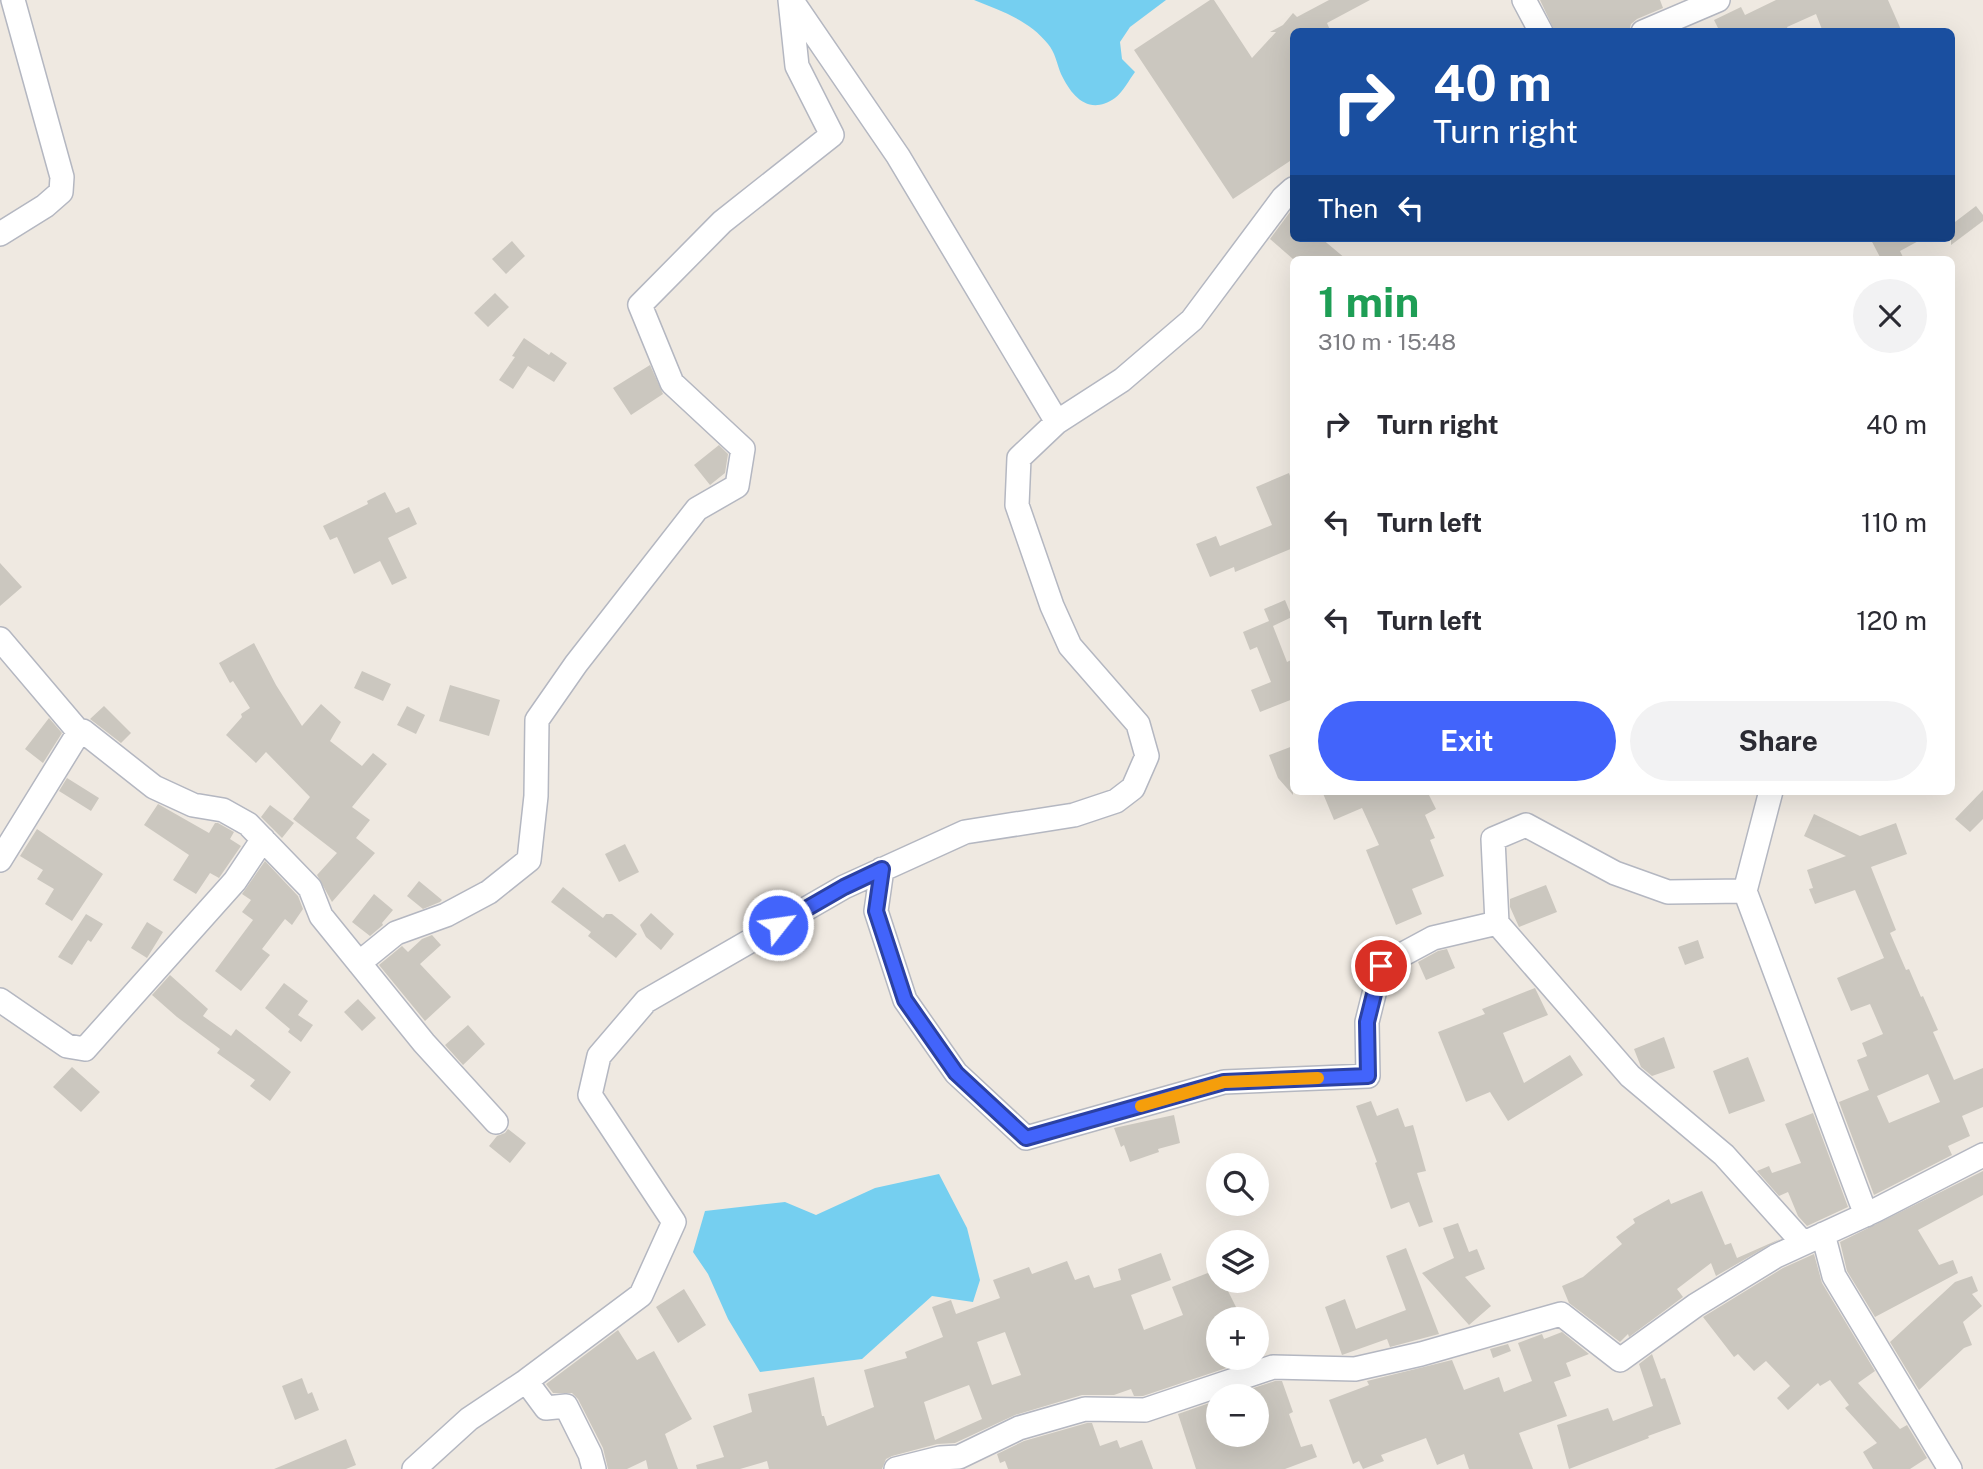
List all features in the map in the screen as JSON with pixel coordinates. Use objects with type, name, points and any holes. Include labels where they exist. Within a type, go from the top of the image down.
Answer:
[{"type":"street","points":[[0,234],[45,206],[61,192],[62,177],[13,0]]},
{"type":"street","points":[[791,0],[898,156],[1057,422]]},
{"type":"street","points":[[359,963],[396,933],[446,915],[489,892],[529,860],[536,796],[537,720],[576,664],[697,509],[737,486],[743,449],[672,383],[640,305],[722,222],[832,135],[797,65],[791,0]]},
{"type":"street","points":[[1524,0],[1539,28]]},
{"type":"street","points":[[1652,28],[1718,0]]},
{"type":"street","points":[[414,1469],[469,1419],[526,1381],[641,1294],[674,1222],[590,1095],[599,1056],[646,1001],[844,887],[965,832],[1074,815],[1116,801],[1133,788],[1147,756],[1138,724],[1070,646],[1048,594],[1017,505],[1019,458],[1057,422],[1122,380],[1192,320],[1290,192]]},
{"type":"street","points":[[0,639],[79,732],[83,731],[154,787],[192,805],[223,810],[248,824],[310,888],[321,916],[424,1043],[496,1122]]},
{"type":"street","points":[[0,860],[79,732]]},
{"type":"street","points":[[1771,795],[1745,891],[1866,1215]]},
{"type":"street","points":[[1745,891],[1668,892],[1615,873],[1526,825],[1493,839],[1497,923],[1630,1076],[1724,1155],[1813,1239],[1950,1469]]},
{"type":"street","points":[[0,1000],[67,1046],[85,1049],[234,881],[263,839]]},
{"type":"street","points":[[882,869],[876,911],[905,1000],[956,1073],[1026,1138],[1224,1082],[1368,1076],[1367,1022],[1381,966],[1433,938],[1497,923]]},
{"type":"street","points":[[896,1469],[940,1458],[960,1457],[1019,1428],[1085,1409],[1145,1410],[1273,1367],[1355,1369],[1421,1354],[1561,1314],[1620,1360],[1696,1305],[1776,1256],[1866,1215],[1983,1155]]},
{"type":"street","points":[[526,1381],[545,1408],[566,1406],[590,1454],[594,1469]]},
{"type":"water","points":[[974,0],[1166,0],[1130,27],[1120,42],[1122,59],[1135,72],[1115,98],[1097,105],[1082,101],[1070,90],[1050,47],[1032,29],[1014,17]]},
{"type":"water","points":[[939,1174],[967,1228],[980,1280],[973,1302],[932,1296],[862,1359],[760,1372],[728,1319],[708,1274],[693,1252],[705,1211],[785,1202],[816,1215],[875,1188]]},
{"type":"building","points":[[1210,0],[1214,0],[1252,58],[1276,32],[1270,32],[1283,25],[1293,13],[1297,17],[1329,0],[1370,0],[1327,23],[1329,28],[1290,28],[1290,161],[1233,199],[1134,50]]},
{"type":"building","points":[[1540,0],[1660,0],[1663,8],[1637,19],[1630,28],[1553,28]]},
{"type":"building","points":[[1776,0],[1888,0],[1900,28],[1821,28],[1816,14],[1787,28],[1718,28],[1714,20],[1741,7],[1745,15]]},
{"type":"building","points":[[1976,206],[1983,215],[1983,221],[1955,242],[1955,222]]},
{"type":"building","points":[[1290,212],[1290,242],[1326,242],[1342,256],[1290,256],[1270,239]]},
{"type":"building","points":[[512,241],[525,256],[506,274],[492,259]]},
{"type":"building","points":[[1872,242],[1917,242],[1900,251],[1902,256],[1879,256]]},
{"type":"building","points":[[495,293],[509,307],[488,327],[474,313]]},
{"type":"building","points":[[524,338],[549,355],[551,352],[567,363],[554,382],[528,366],[513,389],[499,380]]},
{"type":"building","points":[[650,365],[663,394],[631,415],[613,388]]},
{"type":"building","points":[[719,445],[728,454],[725,473],[710,485],[694,465]]},
{"type":"building","points":[[1289,473],[1290,549],[1235,572],[1234,567],[1210,577],[1196,544],[1216,536],[1220,546],[1272,525],[1256,487]]},
{"type":"building","points":[[385,492],[396,513],[409,507],[417,524],[388,538],[407,578],[392,585],[380,561],[354,574],[337,537],[330,540],[323,526],[368,504],[367,501]]},
{"type":"building","points":[[0,563],[22,587],[0,606]]},
{"type":"building","points":[[1285,600],[1290,612],[1290,618],[1273,626],[1287,662],[1290,660],[1290,700],[1260,712],[1251,690],[1271,682],[1257,647],[1250,650],[1243,632],[1269,621],[1264,609]]},
{"type":"building","points":[[254,643],[302,726],[321,704],[341,722],[330,741],[362,766],[373,753],[387,764],[352,807],[370,820],[356,838],[375,853],[332,902],[317,875],[337,853],[293,819],[310,797],[266,752],[256,763],[226,735],[242,717],[241,714],[250,708],[233,681],[230,683],[219,663]]},
{"type":"building","points":[[362,671],[391,684],[383,701],[354,688]]},
{"type":"building","points":[[450,685],[500,700],[489,736],[439,721]]},
{"type":"building","points":[[104,706],[131,733],[121,743],[90,719]]},
{"type":"building","points":[[407,706],[425,715],[416,734],[397,725]]},
{"type":"building","points":[[49,718],[62,733],[43,763],[25,749]]},
{"type":"building","points":[[1290,747],[1290,792],[1278,778],[1269,755]]},
{"type":"building","points":[[67,778],[99,798],[91,811],[59,791]]},
{"type":"building","points":[[1983,790],[1983,819],[1970,832],[1955,819]]},
{"type":"building","points":[[1324,795],[1429,795],[1436,809],[1425,815],[1435,838],[1430,840],[1444,876],[1412,889],[1422,914],[1396,925],[1366,850],[1379,845],[1362,808],[1334,820]]},
{"type":"building","points":[[158,804],[209,833],[215,823],[218,823],[234,832],[230,839],[241,846],[219,878],[210,873],[196,894],[173,880],[189,855],[144,825]]},
{"type":"building","points":[[270,805],[294,823],[282,838],[261,817]]},
{"type":"building","points":[[1814,814],[1860,836],[1896,823],[1907,854],[1871,867],[1896,930],[1890,933],[1938,1030],[1933,1032],[1954,1080],[1983,1068],[1983,1107],[1962,1116],[1970,1136],[1948,1146],[1952,1155],[1874,1195],[1839,1102],[1869,1090],[1857,1060],[1867,1056],[1862,1043],[1883,1034],[1870,1004],[1851,1011],[1837,978],[1884,958],[1855,890],[1815,904],[1809,889],[1813,888],[1807,870],[1846,856],[1804,836]],"holes":[[[1928,1074],[1940,1102],[1889,1123],[1877,1096]]]},
{"type":"building","points":[[37,829],[103,874],[72,921],[45,904],[54,889],[37,879],[43,870],[20,856]]},
{"type":"building","points":[[625,844],[639,872],[619,882],[605,854]]},
{"type":"building","points":[[265,861],[298,896],[303,909],[292,925],[285,919],[262,949],[270,955],[241,991],[215,971],[253,920],[242,912],[251,900],[242,894]]},
{"type":"building","points":[[419,881],[442,900],[423,909],[407,896]]},
{"type":"building","points":[[1546,885],[1557,912],[1519,927],[1510,907],[1510,899]]},
{"type":"building","points":[[563,887],[603,918],[606,914],[612,914],[637,934],[616,958],[588,936],[591,932],[551,902]]},
{"type":"building","points":[[374,894],[393,910],[383,925],[370,936],[352,922]]},
{"type":"building","points":[[651,913],[674,934],[661,950],[646,937],[640,925]]},
{"type":"building","points":[[86,914],[103,924],[91,942],[88,940],[72,965],[58,957]]},
{"type":"building","points":[[147,922],[163,932],[147,958],[131,948]]},
{"type":"building","points":[[432,935],[441,945],[420,964],[451,997],[425,1021],[379,965],[402,946],[408,952],[422,939]]},
{"type":"building","points":[[1698,940],[1704,958],[1685,965],[1678,947]]},
{"type":"building","points":[[1447,949],[1455,968],[1426,980],[1418,962]]},
{"type":"building","points":[[170,975],[208,1009],[203,1016],[231,1036],[236,1029],[291,1072],[270,1101],[250,1086],[255,1080],[217,1053],[220,1049],[152,995]]},
{"type":"building","points":[[284,983],[308,1001],[298,1015],[313,1025],[301,1042],[265,1008]]},
{"type":"building","points":[[1535,988],[1548,1015],[1503,1033],[1524,1083],[1570,1055],[1583,1075],[1508,1121],[1490,1092],[1466,1102],[1438,1032],[1485,1014],[1482,1009]]},
{"type":"building","points":[[358,999],[376,1018],[362,1031],[344,1012]]},
{"type":"building","points":[[468,1025],[485,1044],[463,1065],[445,1045]]},
{"type":"building","points":[[1664,1037],[1675,1068],[1652,1076],[1641,1067],[1634,1049]]},
{"type":"building","points":[[1748,1057],[1765,1101],[1729,1114],[1713,1071]]},
{"type":"building","points":[[72,1067],[100,1092],[81,1112],[53,1087]]},
{"type":"building","points":[[1371,1101],[1377,1116],[1398,1108],[1405,1127],[1413,1125],[1426,1171],[1417,1173],[1433,1222],[1419,1227],[1409,1202],[1391,1209],[1356,1106]]},
{"type":"building","points":[[1813,1113],[1848,1207],[1807,1226],[1798,1216],[1788,1192],[1779,1196],[1757,1171],[1769,1166],[1772,1173],[1801,1163],[1785,1124]]},
{"type":"building","points":[[1174,1115],[1180,1143],[1158,1149],[1159,1152],[1130,1162],[1114,1128]]},
{"type":"building","points":[[508,1129],[526,1143],[510,1163],[489,1146],[497,1136]]},
{"type":"building","points":[[1983,1171],[1983,1195],[1918,1230],[1939,1265],[1953,1260],[1958,1273],[1875,1317],[1847,1271],[1840,1242]]},
{"type":"building","points":[[1702,1191],[1725,1245],[1731,1243],[1737,1258],[1780,1239],[1716,1276],[1711,1263],[1677,1289],[1683,1297],[1620,1342],[1569,1303],[1562,1286],[1583,1277],[1622,1244],[1616,1237],[1635,1223],[1633,1219],[1669,1199],[1671,1204]]},
{"type":"building","points":[[1458,1223],[1469,1252],[1477,1249],[1485,1269],[1465,1277],[1491,1306],[1469,1325],[1422,1273],[1454,1258],[1443,1228]]},
{"type":"building","points":[[1406,1248],[1439,1334],[1390,1347],[1387,1339],[1342,1355],[1325,1307],[1345,1299],[1356,1329],[1406,1310],[1386,1256]]},
{"type":"building","points":[[1161,1253],[1171,1280],[1131,1295],[1144,1330],[1183,1315],[1172,1287],[1206,1274],[1206,1293],[1229,1293],[1236,1307],[1206,1307],[1206,1370],[1220,1370],[1143,1396],[1134,1396],[1131,1389],[1114,1395],[1082,1395],[1015,1415],[955,1443],[937,1444],[892,1456],[886,1459],[882,1469],[769,1469],[767,1461],[740,1469],[697,1469],[696,1465],[724,1457],[713,1426],[752,1412],[748,1394],[814,1377],[822,1416],[827,1426],[874,1407],[864,1370],[907,1358],[905,1352],[943,1337],[932,1307],[951,1300],[956,1314],[1000,1298],[993,1280],[1029,1267],[1032,1274],[1067,1261],[1075,1280],[1089,1275],[1094,1288],[1121,1280],[1118,1269]],"holes":[[[1005,1332],[1021,1375],[992,1385],[977,1342]],[[969,1385],[982,1419],[935,1440],[924,1402]]]},
{"type":"building","points":[[1814,1254],[1822,1283],[1875,1371],[1858,1383],[1900,1429],[1907,1425],[1927,1458],[1910,1469],[1873,1469],[1863,1452],[1877,1443],[1845,1408],[1849,1405],[1830,1380],[1820,1386],[1818,1383],[1788,1410],[1777,1398],[1790,1386],[1766,1361],[1754,1371],[1738,1354],[1734,1357],[1703,1317],[1783,1268]]},
{"type":"building","points":[[1972,1276],[1978,1291],[1972,1294],[1982,1306],[1963,1322],[1972,1345],[1964,1348],[1919,1390],[1890,1342],[1955,1282]]},
{"type":"building","points":[[684,1289],[706,1325],[678,1343],[656,1307]]},
{"type":"building","points":[[618,1330],[637,1360],[654,1351],[692,1419],[665,1434],[678,1469],[648,1469],[646,1460],[627,1469],[608,1469],[603,1448],[578,1399],[572,1393],[553,1393],[546,1384]]},
{"type":"building","points":[[1562,1332],[1589,1354],[1566,1363],[1571,1376],[1554,1382],[1567,1416],[1519,1433],[1533,1469],[1469,1469],[1464,1454],[1437,1465],[1426,1438],[1381,1455],[1384,1461],[1363,1469],[1359,1461],[1353,1464],[1329,1400],[1369,1385],[1367,1381],[1452,1360],[1464,1390],[1499,1377],[1504,1392],[1532,1381],[1518,1343],[1542,1334],[1544,1339]]},
{"type":"building","points":[[1508,1344],[1511,1351],[1493,1358],[1490,1349]]},
{"type":"building","points":[[1652,1354],[1661,1379],[1665,1378],[1681,1424],[1569,1469],[1557,1425],[1608,1408],[1613,1421],[1653,1406],[1639,1364]]},
{"type":"building","points":[[302,1378],[308,1394],[312,1392],[319,1410],[295,1420],[282,1386]]},
{"type":"building","points":[[1282,1381],[1293,1412],[1289,1414],[1301,1447],[1312,1444],[1317,1457],[1285,1469],[1196,1469],[1178,1414],[1206,1404],[1206,1447],[1269,1447],[1269,1384],[1266,1384]]},
{"type":"building","points":[[1092,1423],[1100,1446],[1117,1440],[1120,1448],[1142,1440],[1153,1469],[1008,1469],[1005,1461],[1000,1463],[997,1454],[1024,1441]]},
{"type":"building","points":[[346,1439],[356,1465],[346,1469],[274,1469]]},
{"type":"slow traffic","points":[[1141,1106],[1224,1082],[1318,1078]]},
{"type":"route","points":[[778,925],[844,887],[882,869],[876,911],[905,1000],[956,1073],[1026,1138],[1224,1082],[1368,1076],[1367,1022],[1381,966]]}]
